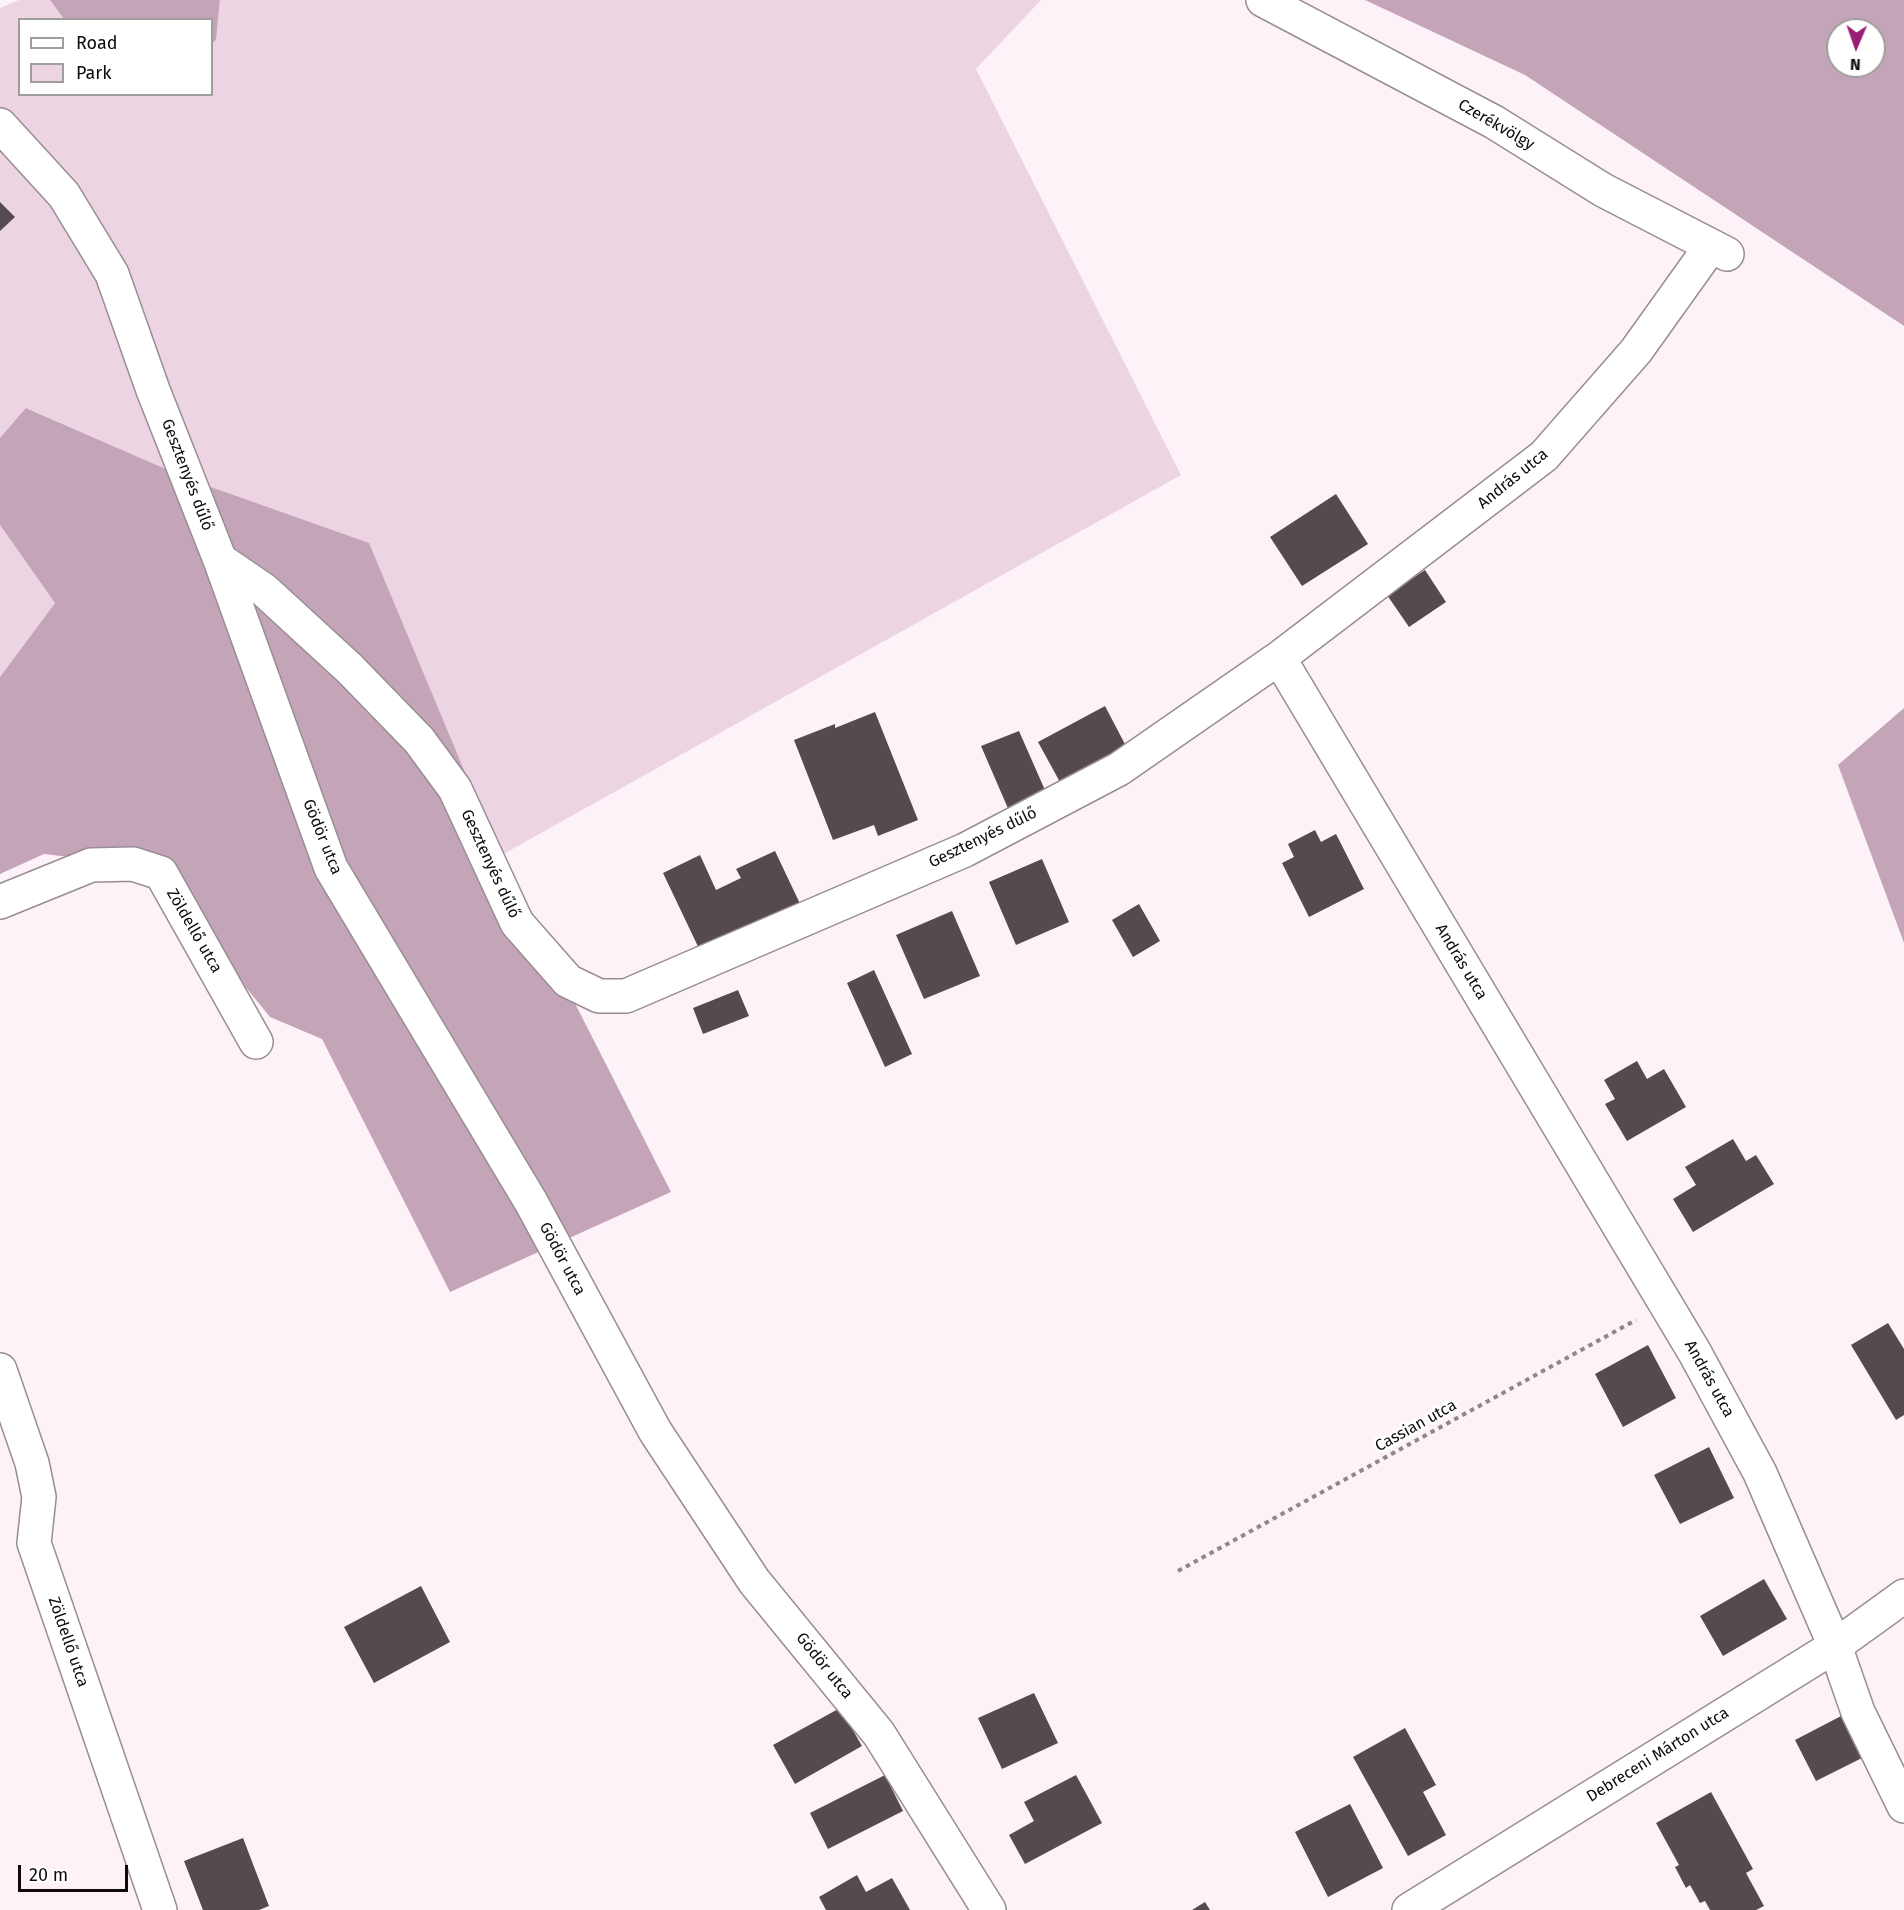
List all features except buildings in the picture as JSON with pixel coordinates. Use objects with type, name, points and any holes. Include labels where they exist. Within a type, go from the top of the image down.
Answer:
[{"type":"street","name":"Czerékvölgy","points":[[1263,0],[1494,122],[1603,190],[1719,250]]},
{"type":"street","name":"Gesztenyés dűlő","points":[[0,125],[64,195],[112,274],[153,390],[220,560],[264,590],[349,668],[419,740],[455,789],[517,923],[568,981],[599,996],[626,996],[965,850],[1119,769],[1279,658]]},
{"type":"street","name":"András utca","points":[[1719,250],[1636,351],[1544,456],[1279,658],[1695,1353],[1760,1473],[1835,1646],[1858,1712],[1904,1806]]},
{"type":"street","name":"Gödör utca","points":[[220,560],[331,868],[531,1202],[655,1431],[754,1581],[879,1734],[989,1910]]},
{"type":"street","name":"Zöldellő utca","points":[[0,902],[91,865],[133,864],[161,873],[256,1042]]},
{"type":"street","name":"Zöldellő utca","points":[[0,1370],[32,1463],[39,1497],[34,1543],[160,1910]]},
{"type":"street","name":"Debreceni Márton utca","points":[[1409,1910],[1835,1646],[1904,1596]]},
{"type":"path","name":"Cassian utca","points":[[1178,1571],[1666,1304]]},
{"type":"green space","points":[[19,0],[50,0],[63,18],[18,18],[18,96],[213,96],[213,42],[216,40],[220,0],[1041,0],[976,69],[1181,475],[500,856],[191,480],[27,408],[0,438],[0,8]]},
{"type":"green space","points":[[0,525],[55,603],[0,677]]},
{"type":"shaded area","points":[[50,0],[220,0],[216,40],[213,42],[213,18],[63,18]]},
{"type":"shaded area","points":[[1365,0],[1904,0],[1904,326],[1525,75]]},
{"type":"shaded area","points":[[26,408],[191,480],[369,543],[500,856],[671,1192],[450,1292],[322,1039],[270,1017],[147,866],[44,854],[0,874],[0,677],[55,603],[0,525],[0,438]]},
{"type":"shaded area","points":[[1904,708],[1904,943],[1838,765]]}]
